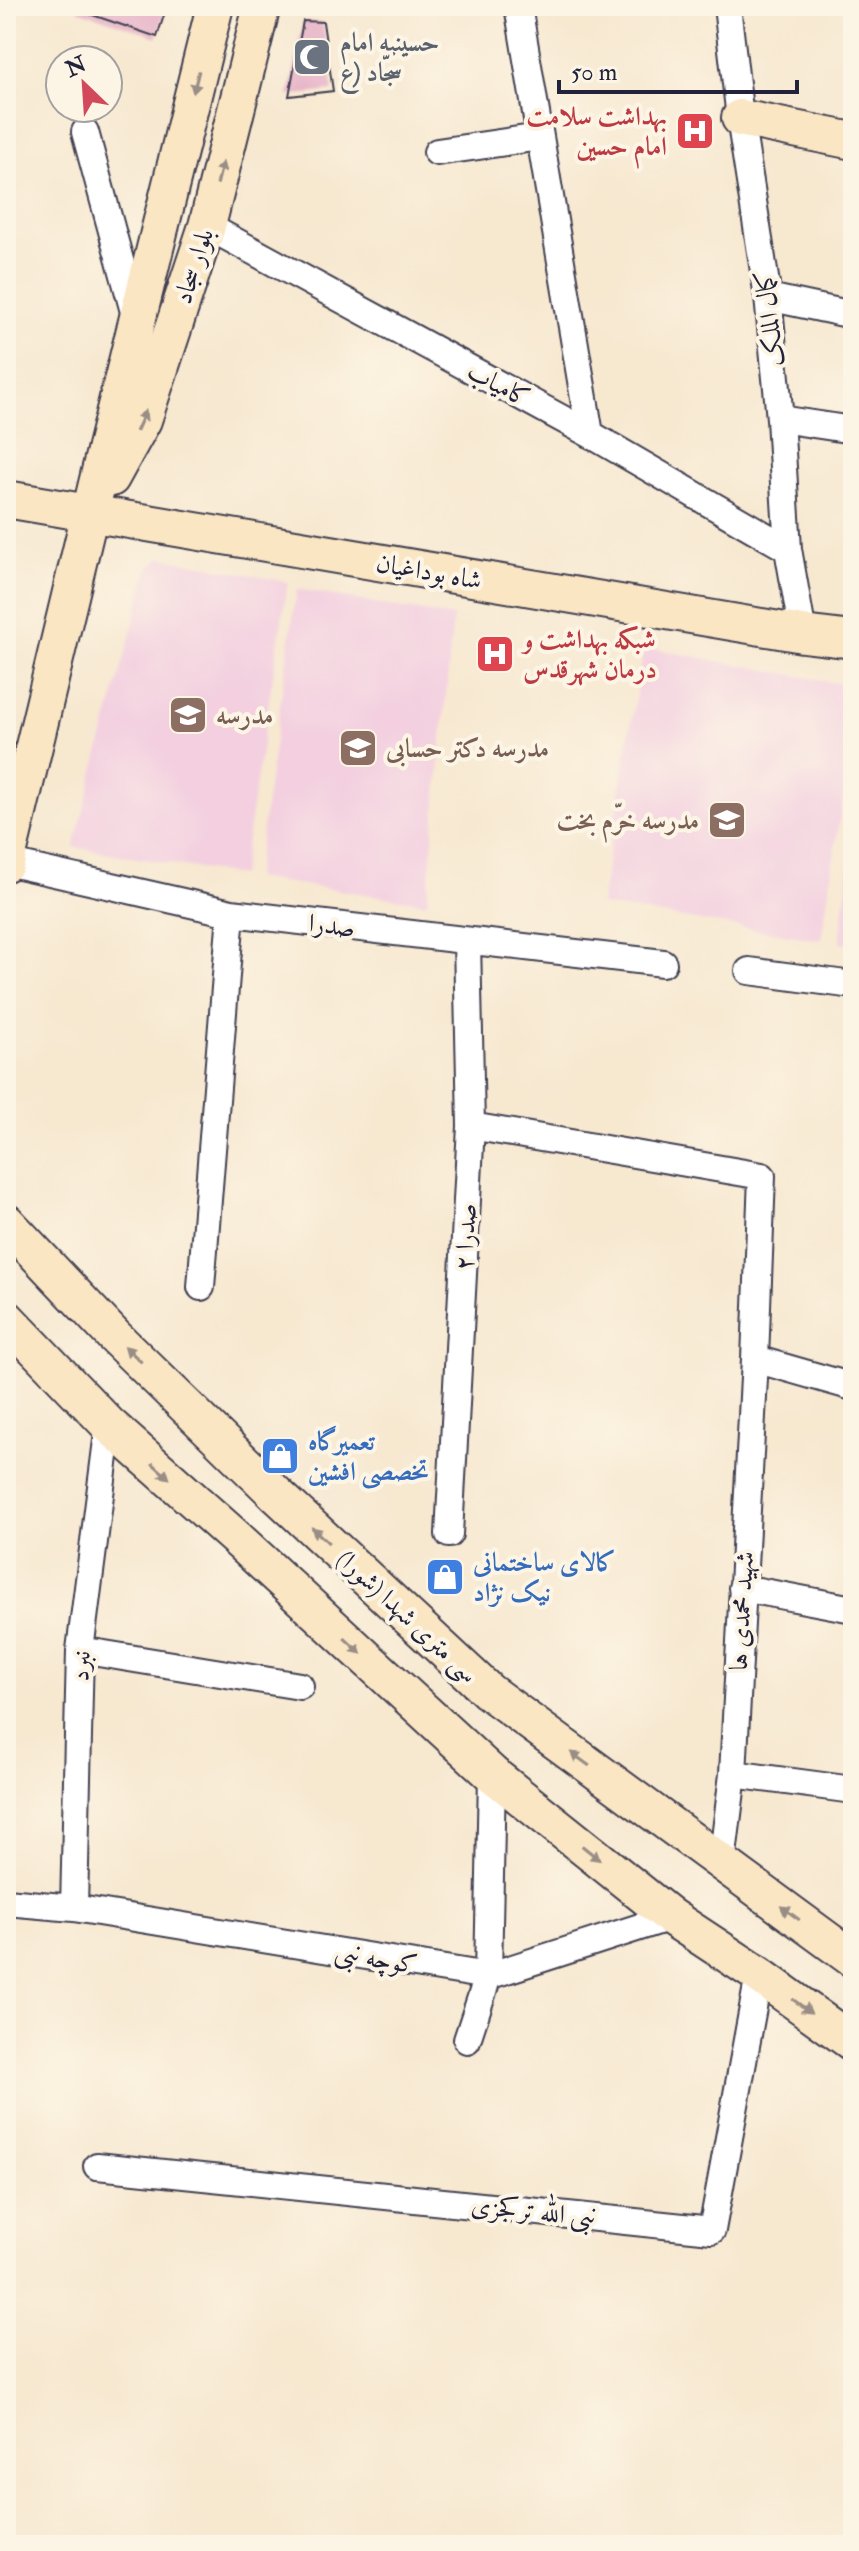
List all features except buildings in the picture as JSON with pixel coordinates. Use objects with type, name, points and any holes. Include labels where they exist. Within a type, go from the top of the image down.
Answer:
[{"type":"main road","name":"بلوار سجاد","points":[[6,863],[136,319],[215,6]]},
{"type":"main road","name":"بلوار سجاد","points":[[91,514],[143,420],[207,226],[262,6]]},
{"type":"main road","points":[[740,118],[853,141]]},
{"type":"main road","name":"شاه بوداغیان","points":[[6,499],[853,640]]},
{"type":"main road","name":"سی متری شهدا (شورا)","points":[[6,1222],[114,1336],[275,1493],[488,1691],[853,1959]]},
{"type":"main road","points":[[6,1318],[109,1425],[492,1774],[671,1917],[759,1975],[853,2043]]},
{"type":"main road","points":[[236,1538],[275,1493]]},
{"type":"street","points":[[518,6],[590,434]]},
{"type":"street","name":"کمال الملک","points":[[727,6],[740,118],[768,297],[788,549],[803,634]]},
{"type":"street","points":[[85,132],[136,319]]},
{"type":"street","points":[[437,152],[540,137]]},
{"type":"street","name":"کامیاب","points":[[207,226],[590,434],[788,549]]},
{"type":"street","points":[[768,297],[853,315]]},
{"type":"street","points":[[780,419],[853,430]]},
{"type":"street","name":"صدرا","points":[[6,863],[231,913],[663,963]]},
{"type":"street","points":[[201,1287],[231,913]]},
{"type":"street","name":"صدرا ۲","points":[[449,1534],[471,1126],[467,941]]},
{"type":"street","points":[[749,971],[853,985]]},
{"type":"street","name":"شهید محمدی ها","points":[[471,1126],[762,1176],[733,1774],[722,1863]]},
{"type":"street","points":[[755,1359],[853,1387]]},
{"type":"street","name":"نبرد","points":[[74,1908],[80,1650],[109,1425]]},
{"type":"street","points":[[742,1588],[853,1609]]},
{"type":"street","points":[[80,1650],[300,1686]]},
{"type":"street","points":[[467,2040],[488,1976],[492,1774]]},
{"type":"street","points":[[733,1774],[853,1790]]},
{"type":"street","name":"کوچه نبی","points":[[6,1902],[74,1908],[488,1976],[671,1917]]},
{"type":"street","name":"نبی الله ترکجزی","points":[[97,2166],[712,2230],[759,1975]]},
{"type":"shaded area","name":"مدرسه","points":[[160,557],[288,582],[241,876],[74,847],[148,569]]},
{"type":"shaded area","name":"مدرسه دکتر حسابی","points":[[297,589],[453,617],[427,903],[255,878]]},
{"type":"shaded area","name":"مدرسه خرّم بخت","points":[[644,647],[853,686],[853,734],[821,940],[600,905]]},
{"type":"shaded area","points":[[853,831],[853,945],[840,943]]},
{"type":"place","name":"حسینیه امام سجّاد (ع","points":[[312,57]]},
{"type":"place","name":"بهداشت سلامت امام حسین","points":[[695,131]]},
{"type":"place","name":"شبکه بهداشت و درمان شهرقدس","points":[[495,654]]},
{"type":"place","name":"مدرسه","points":[[188,715]]},
{"type":"place","name":"مدرسه دکتر حسابی","points":[[358,748]]},
{"type":"place","name":"مدرسه خرّم بخت","points":[[727,820]]},
{"type":"place","name":"تعمیرگاه تخصصی افشین","points":[[280,1456]]},
{"type":"place","name":"کالای ساختمانی نیک نژاد","points":[[445,1577]]}]
